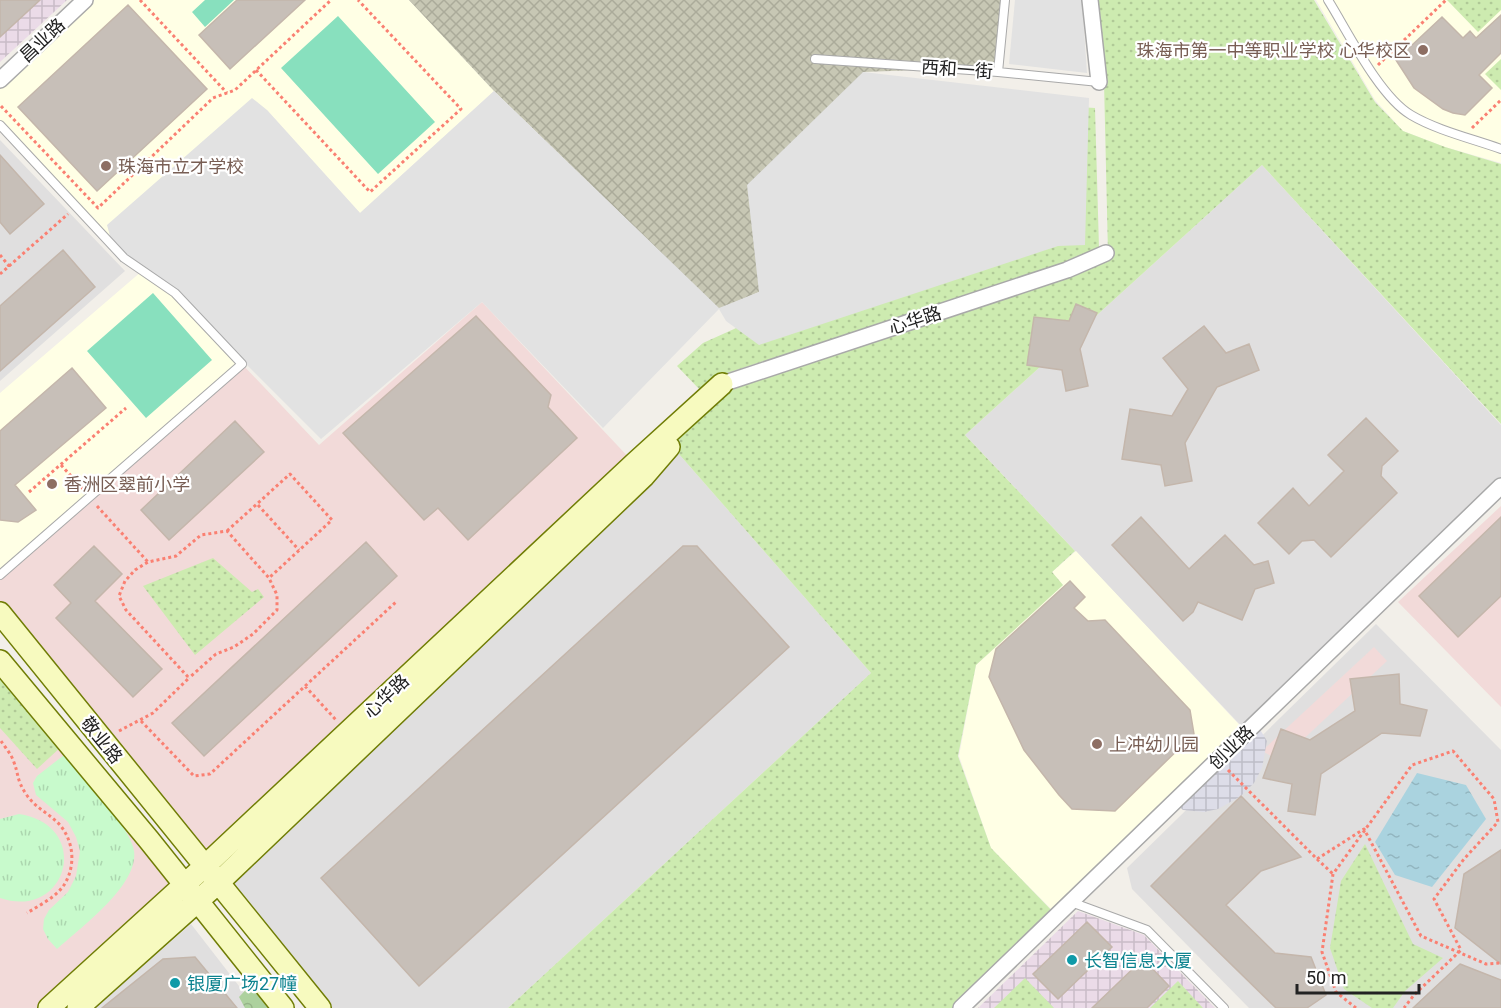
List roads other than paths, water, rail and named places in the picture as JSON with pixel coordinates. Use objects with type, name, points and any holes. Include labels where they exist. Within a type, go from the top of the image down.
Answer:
[{"type":"street","name":"昌业路","points":[[0,80],[85,0]]},
{"type":"street","points":[[1090,0],[1099,82]]},
{"type":"street","name":"心华路","points":[[49,1008],[205,866],[635,463],[723,384],[1067,270],[1106,253]]},
{"type":"street","name":"心华路","points":[[78,1008],[218,884],[644,476],[723,384]]},
{"type":"street","name":"创业路","points":[[961,1008],[1501,486]]},
{"type":"street","name":"敬业路","points":[[0,613],[218,884]]},
{"type":"street","name":"敬业路","points":[[0,661],[198,901]]},
{"type":"street","points":[[218,884],[320,1008]]},
{"type":"street","points":[[198,901],[284,1008]]},
{"type":"lane","points":[[998,72],[1005,0]]},
{"type":"lane","points":[[1328,0],[1387,94],[1410,115],[1501,149]]},
{"type":"lane","name":"西和一街","points":[[815,59],[998,72],[1099,82]]},
{"type":"lane","points":[[0,125],[124,258],[174,293],[242,364],[0,575]]},
{"type":"lane","points":[[1071,902],[1147,930],[1224,1008]]},
{"type":"water","points":[[1417,773],[1466,785],[1486,819],[1432,887],[1395,875],[1375,842]]},
{"type":"place","name":"珠海市第一中等职业学校 心华校区","points":[[1423,50]]},
{"type":"place","name":"珠海市立才学校","points":[[106,166]]},
{"type":"place","name":"香洲区翠前小学","points":[[52,484]]},
{"type":"place","name":"上冲幼儿园","points":[[1097,744]]},
{"type":"place","name":"长智信息大厦","points":[[1072,960]]},
{"type":"place","name":"银厦广场27幢","points":[[175,983]]}]
